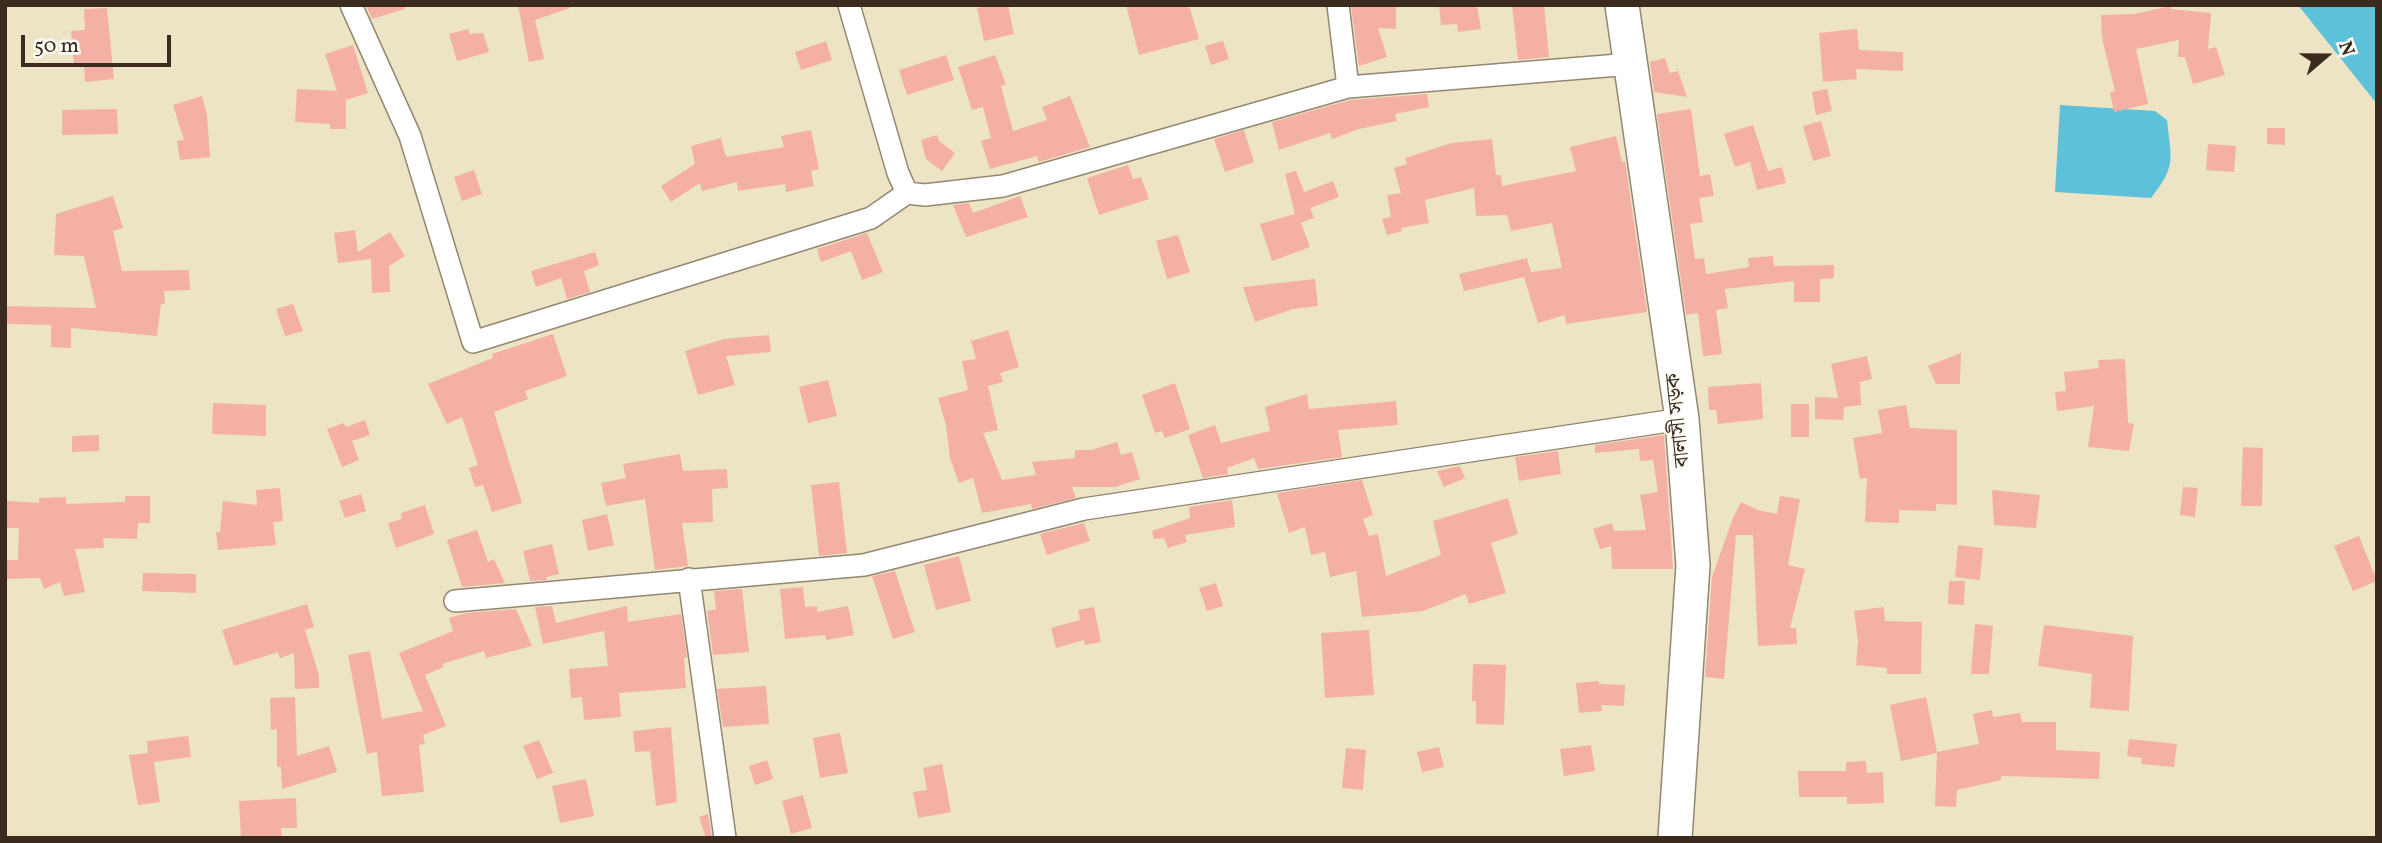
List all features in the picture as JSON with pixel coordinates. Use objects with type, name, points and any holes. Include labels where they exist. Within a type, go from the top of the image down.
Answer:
[{"type":"main road","name":"বালাসী সড়ক","points":[[1622,5],[1682,419],[1693,565],[1675,838]]},
{"type":"street","points":[[351,5],[410,136],[473,342],[871,218],[907,193],[925,195],[1003,186],[1348,87],[1631,64]]},
{"type":"street","points":[[849,5],[898,173],[907,193]]},
{"type":"street","points":[[1338,5],[1348,87]]},
{"type":"street","points":[[455,601],[864,565],[1084,509],[1682,419]]},
{"type":"street","points":[[689,579],[725,838]]},
{"type":"water","points":[[2298,5],[2377,5],[2377,104]]},
{"type":"water","points":[[2060,105],[2155,111],[2167,120],[2169,169],[2151,198],[2055,192]]},
{"type":"building","points":[[366,5],[405,5],[405,9],[372,19]]},
{"type":"building","points":[[518,5],[570,5],[570,8],[535,20],[544,59],[529,62]]},
{"type":"building","points":[[1008,5],[1014,34],[984,41],[977,8]]},
{"type":"building","points":[[1126,5],[1189,5],[1199,39],[1139,55]]},
{"type":"building","points":[[1439,5],[1477,5],[1481,29],[1458,32],[1457,24],[1441,25]]},
{"type":"building","points":[[1512,5],[1544,5],[1549,57],[1518,60]]},
{"type":"building","points":[[1351,6],[1396,6],[1396,29],[1378,28],[1387,57],[1359,66]]},
{"type":"building","points":[[2170,6],[2171,9],[2211,13],[2208,49],[2216,47],[2225,75],[2193,84],[2185,57],[2178,57],[2179,40],[2136,49],[2148,104],[2114,112],[2110,92],[2115,91],[2102,38],[2101,15],[2135,14]]},
{"type":"building","points":[[107,8],[114,79],[85,82],[84,63],[74,64],[71,31],[85,30],[84,9]]},
{"type":"building","points":[[468,29],[470,34],[483,33],[489,52],[457,61],[449,34]]},
{"type":"building","points":[[1857,29],[1859,50],[1903,52],[1903,71],[1856,69],[1857,79],[1823,82],[1819,33]]},
{"type":"building","points":[[826,41],[832,60],[801,70],[795,52]]},
{"type":"building","points":[[1223,41],[1229,59],[1211,65],[1205,46]]},
{"type":"building","points":[[353,45],[368,93],[346,100],[346,129],[330,129],[330,124],[295,122],[297,89],[337,91],[325,54]]},
{"type":"building","points":[[946,55],[954,80],[907,95],[899,70]]},
{"type":"building","points":[[995,55],[1006,84],[1001,86],[1013,131],[1047,120],[1042,107],[1070,96],[1090,147],[1039,162],[1037,156],[990,169],[981,141],[991,138],[983,107],[972,110],[958,67]]},
{"type":"building","points":[[1665,58],[1670,73],[1678,71],[1687,97],[1654,92],[1650,62]]},
{"type":"building","points":[[1827,89],[1832,111],[1816,115],[1812,92]]},
{"type":"building","points":[[1427,94],[1429,107],[1395,114],[1397,121],[1359,129],[1332,139],[1330,133],[1279,150],[1272,122],[1350,100]]},
{"type":"building","points":[[202,96],[207,115],[210,157],[180,160],[177,141],[184,140],[173,105]]},
{"type":"building","points":[[117,109],[118,134],[62,135],[62,110]]},
{"type":"building","points":[[1691,109],[1700,176],[1710,174],[1714,196],[1699,198],[1703,222],[1690,224],[1695,259],[1704,258],[1706,274],[1749,267],[1748,258],[1773,256],[1774,266],[1834,265],[1834,278],[1820,279],[1820,302],[1794,302],[1794,281],[1725,289],[1728,308],[1716,310],[1722,354],[1703,356],[1698,313],[1686,315],[1657,114]]},
{"type":"building","points":[[1821,121],[1831,156],[1813,161],[1803,126]]},
{"type":"building","points":[[1753,125],[1768,171],[1782,167],[1786,183],[1757,190],[1750,162],[1735,167],[1724,134]]},
{"type":"building","points":[[2267,128],[2285,128],[2285,145],[2267,144]]},
{"type":"building","points":[[811,130],[819,169],[811,171],[814,186],[786,192],[785,184],[738,191],[737,182],[702,191],[700,183],[671,202],[661,186],[695,164],[691,146],[721,138],[726,157],[784,147],[781,136]]},
{"type":"building","points":[[1244,130],[1254,162],[1225,172],[1214,139]]},
{"type":"building","points":[[937,135],[939,141],[955,153],[942,171],[926,159],[921,140]]},
{"type":"building","points":[[1616,136],[1622,162],[1625,161],[1647,312],[1566,324],[1565,315],[1538,323],[1524,277],[1464,291],[1459,274],[1527,258],[1531,272],[1562,268],[1552,223],[1511,231],[1507,215],[1476,216],[1474,188],[1425,200],[1429,223],[1401,228],[1402,231],[1387,235],[1382,219],[1391,217],[1387,195],[1401,193],[1394,168],[1407,164],[1405,158],[1452,143],[1492,139],[1496,175],[1501,175],[1502,186],[1576,171],[1570,147]]},
{"type":"building","points":[[2208,144],[2236,146],[2234,172],[2206,170]]},
{"type":"building","points":[[1128,165],[1133,179],[1141,177],[1149,199],[1099,215],[1087,178]]},
{"type":"building","points":[[474,170],[482,194],[462,201],[454,177]]},
{"type":"building","points":[[1296,171],[1304,192],[1333,181],[1339,197],[1310,208],[1314,218],[1301,223],[1310,247],[1272,261],[1260,224],[1295,214],[1285,174]]},
{"type":"building","points":[[113,196],[123,228],[113,231],[122,271],[189,270],[190,290],[164,291],[165,304],[161,304],[157,336],[71,328],[71,348],[51,347],[51,325],[5,324],[5,306],[96,308],[84,256],[54,255],[56,214]]},
{"type":"building","points":[[1020,196],[1028,217],[966,237],[953,205],[969,203],[973,213]]},
{"type":"building","points":[[355,230],[358,252],[390,232],[405,256],[389,266],[390,292],[372,293],[371,259],[338,263],[334,233]]},
{"type":"building","points":[[867,233],[883,272],[862,280],[851,251],[821,262],[817,249]]},
{"type":"building","points":[[1178,235],[1190,272],[1167,279],[1156,241]]},
{"type":"building","points":[[595,252],[599,265],[584,271],[590,292],[567,299],[561,278],[536,287],[531,271]]},
{"type":"building","points":[[1315,279],[1318,306],[1293,309],[1255,322],[1243,287]]},
{"type":"building","points":[[293,304],[303,331],[285,336],[276,309]]},
{"type":"building","points":[[1008,330],[1019,367],[1000,373],[1003,382],[988,386],[998,430],[983,433],[1002,480],[1036,475],[1032,462],[1075,458],[1075,450],[1091,450],[1117,442],[1121,455],[1132,452],[1140,479],[1115,487],[1072,487],[1076,498],[1032,509],[1031,504],[982,513],[973,478],[959,483],[950,458],[946,425],[938,398],[968,390],[962,361],[976,359],[971,341]]},
{"type":"building","points":[[553,334],[567,376],[525,391],[528,399],[494,412],[522,503],[492,512],[483,485],[475,487],[469,468],[478,465],[462,417],[447,424],[428,384],[493,358],[492,354]]},
{"type":"building","points":[[769,335],[771,352],[726,356],[735,385],[698,395],[685,351],[724,339]]},
{"type":"building","points":[[1961,353],[1960,384],[1936,384],[1928,366]]},
{"type":"building","points":[[1867,356],[1872,379],[1860,382],[1861,405],[1844,407],[1843,420],[1815,419],[1815,397],[1838,398],[1831,364]]},
{"type":"building","points":[[2125,359],[2128,423],[2134,424],[2129,451],[2088,447],[2094,406],[2057,411],[2055,392],[2066,391],[2064,372],[2099,368],[2098,360]]},
{"type":"building","points":[[828,380],[837,416],[808,423],[799,387]]},
{"type":"building","points":[[1175,383],[1190,429],[1165,438],[1162,431],[1155,433],[1142,395]]},
{"type":"building","points":[[1761,383],[1763,419],[1718,424],[1716,410],[1709,410],[1708,387]]},
{"type":"building","points":[[1307,394],[1309,409],[1396,401],[1398,425],[1338,430],[1342,457],[1258,469],[1254,458],[1227,468],[1228,474],[1203,478],[1188,435],[1215,425],[1221,443],[1270,431],[1265,407]]},
{"type":"building","points":[[213,403],[266,405],[266,436],[212,434]]},
{"type":"building","points":[[1791,404],[1809,404],[1809,437],[1791,437]]},
{"type":"building","points":[[1906,405],[1910,428],[1957,430],[1957,505],[1936,504],[1936,511],[1899,510],[1899,523],[1865,522],[1867,478],[1860,479],[1853,438],[1882,433],[1878,410]]},
{"type":"building","points":[[365,420],[370,435],[352,441],[359,460],[342,467],[327,429],[344,423],[346,427]]},
{"type":"building","points":[[99,435],[99,451],[72,452],[72,436]]},
{"type":"building","points":[[1664,435],[1673,569],[1612,569],[1611,546],[1600,549],[1593,529],[1612,523],[1614,531],[1646,530],[1640,495],[1658,492],[1653,460],[1640,461],[1639,449],[1595,453],[1595,445]]},
{"type":"building","points":[[2243,447],[2263,448],[2262,506],[2241,506]]},
{"type":"building","points":[[1558,451],[1561,474],[1519,481],[1515,457]]},
{"type":"building","points":[[680,454],[683,471],[727,469],[728,488],[712,489],[713,522],[682,523],[688,566],[655,570],[645,499],[606,506],[601,483],[626,478],[623,464]]},
{"type":"building","points":[[1460,466],[1465,478],[1444,487],[1437,471]]},
{"type":"building","points":[[1362,480],[1373,515],[1363,519],[1369,536],[1378,534],[1386,576],[1441,555],[1433,521],[1508,498],[1518,534],[1491,543],[1506,593],[1469,604],[1466,594],[1423,611],[1362,617],[1356,571],[1330,577],[1325,552],[1311,555],[1305,527],[1289,533],[1277,493]]},
{"type":"building","points":[[839,482],[847,553],[819,556],[811,485]]},
{"type":"building","points":[[2183,487],[2198,488],[2195,517],[2180,515]]},
{"type":"building","points":[[280,488],[283,521],[273,522],[276,545],[218,550],[216,532],[220,532],[223,501],[257,505],[256,490]]},
{"type":"building","points":[[1992,490],[2040,495],[2036,528],[1994,525]]},
{"type":"building","points":[[361,494],[366,511],[345,518],[339,501]]},
{"type":"building","points":[[125,496],[150,496],[150,523],[138,523],[137,539],[103,538],[104,548],[75,549],[85,592],[64,596],[60,582],[44,589],[40,578],[5,579],[5,560],[18,560],[19,528],[6,528],[7,501],[39,503],[39,498],[66,497],[66,504],[125,502]]},
{"type":"building","points":[[1780,496],[1800,499],[1788,565],[1805,569],[1790,628],[1796,628],[1797,644],[1758,646],[1753,535],[1736,535],[1724,679],[1705,677],[1712,577],[1733,518],[1741,502],[1758,510],[1777,514]]},
{"type":"building","points":[[1232,500],[1235,527],[1185,535],[1187,542],[1168,548],[1164,538],[1154,539],[1152,531],[1190,518],[1189,507]]},
{"type":"building","points":[[425,505],[434,534],[396,548],[388,523],[402,519],[401,513]]},
{"type":"building","points":[[607,514],[614,545],[588,551],[582,520]]},
{"type":"building","points":[[1084,523],[1090,541],[1047,555],[1040,534]]},
{"type":"building","points":[[477,530],[488,562],[494,559],[505,583],[462,587],[447,540]]},
{"type":"building","points":[[2359,536],[2377,581],[2353,591],[2334,546]]},
{"type":"building","points":[[552,544],[559,574],[546,577],[547,580],[530,581],[523,551]]},
{"type":"building","points":[[1958,545],[1983,548],[1980,580],[1955,577]]},
{"type":"building","points":[[959,556],[971,601],[936,610],[924,565]]},
{"type":"building","points":[[895,571],[915,632],[893,639],[872,576]]},
{"type":"building","points":[[143,573],[196,574],[196,593],[142,591]]},
{"type":"building","points":[[1949,581],[1965,581],[1964,605],[1948,604]]},
{"type":"building","points":[[1216,583],[1223,606],[1207,611],[1199,588]]},
{"type":"building","points":[[803,587],[805,607],[817,606],[817,612],[848,606],[854,635],[826,640],[825,635],[785,639],[780,589]]},
{"type":"building","points":[[742,589],[749,652],[713,655],[707,611],[716,609],[714,591]]},
{"type":"building","points":[[307,604],[314,627],[305,630],[319,675],[319,688],[295,689],[294,653],[280,658],[278,652],[234,666],[222,630]]},
{"type":"building","points":[[552,606],[556,623],[627,606],[628,622],[681,614],[687,657],[684,658],[686,688],[619,693],[621,717],[584,720],[582,697],[571,698],[569,669],[608,666],[604,631],[543,644],[535,607]]},
{"type":"building","points":[[1094,607],[1101,642],[1085,645],[1084,640],[1056,648],[1051,628],[1080,620],[1078,610]]},
{"type":"building","points":[[1884,607],[1885,621],[1922,622],[1921,674],[1887,674],[1887,668],[1856,665],[1858,641],[1854,611]]},
{"type":"building","points":[[516,609],[532,646],[486,658],[484,651],[442,664],[444,667],[425,675],[446,726],[423,735],[425,744],[419,745],[424,792],[382,796],[377,752],[367,754],[348,655],[370,651],[382,719],[423,711],[399,653],[453,631],[449,618],[466,613]]},
{"type":"building","points":[[1975,624],[1993,626],[1989,674],[1971,674]]},
{"type":"building","points":[[2044,625],[2133,636],[2129,711],[2090,708],[2092,674],[2038,666]]},
{"type":"building","points":[[1369,630],[1374,695],[1325,698],[1321,633]]},
{"type":"building","points":[[1473,664],[1506,665],[1504,725],[1476,724],[1476,701],[1472,701]]},
{"type":"building","points":[[1599,681],[1599,684],[1625,685],[1624,706],[1601,705],[1602,711],[1579,713],[1576,683]]},
{"type":"building","points":[[766,686],[769,724],[723,727],[717,689]]},
{"type":"building","points":[[295,697],[297,756],[329,746],[337,772],[282,789],[281,767],[277,767],[277,729],[271,730],[270,698]]},
{"type":"building","points":[[1926,697],[1937,752],[1979,744],[1973,714],[1992,710],[1993,717],[2020,713],[2022,722],[2056,722],[2056,750],[2100,752],[2099,779],[2001,776],[2001,780],[1957,790],[1956,807],[1935,806],[1937,753],[1901,761],[1890,705]]},
{"type":"building","points":[[671,727],[677,802],[656,806],[650,751],[635,752],[633,731]]},
{"type":"building","points":[[840,733],[848,773],[820,778],[813,738]]},
{"type":"building","points":[[188,736],[191,757],[154,762],[160,802],[138,805],[129,755],[148,753],[147,741]]},
{"type":"building","points":[[2129,739],[2177,744],[2174,767],[2141,764],[2142,758],[2127,756]]},
{"type":"building","points":[[539,740],[553,773],[537,779],[523,746]]},
{"type":"building","points":[[1591,745],[1595,771],[1564,776],[1560,749]]},
{"type":"building","points":[[1439,747],[1444,767],[1422,772],[1417,752]]},
{"type":"building","points":[[1346,748],[1366,750],[1363,790],[1342,788]]},
{"type":"building","points":[[767,760],[773,779],[755,785],[749,766]]},
{"type":"building","points":[[1866,761],[1867,773],[1883,772],[1884,803],[1847,804],[1847,797],[1799,797],[1798,771],[1846,771],[1846,762]]},
{"type":"building","points":[[942,764],[951,812],[918,818],[913,792],[927,790],[923,768]]},
{"type":"building","points":[[586,779],[594,816],[560,823],[552,786]]},
{"type":"building","points":[[803,795],[812,828],[791,834],[782,801]]},
{"type":"building","points":[[296,798],[297,828],[281,828],[282,838],[241,838],[239,801]]},
{"type":"building","points":[[708,814],[712,838],[706,838],[699,817]]}]
